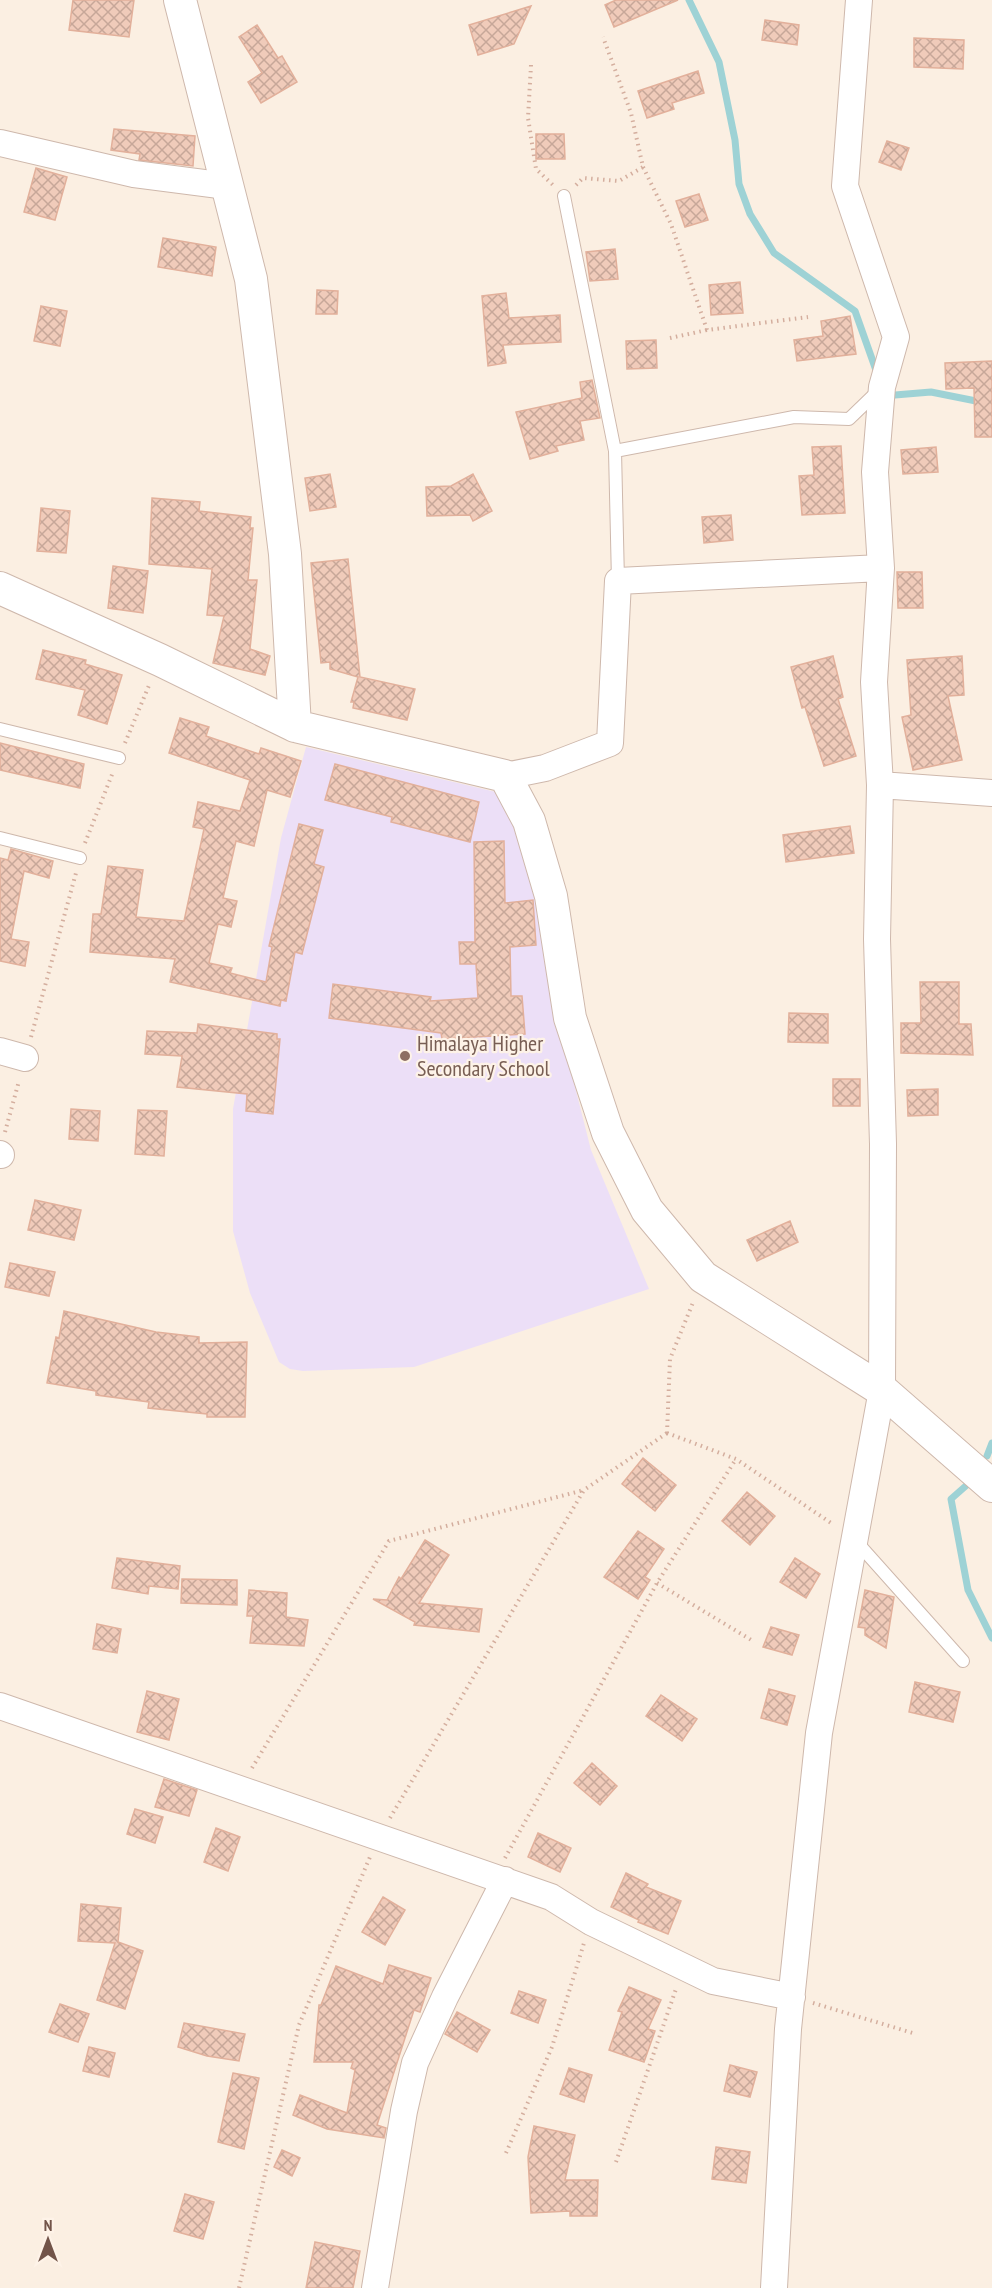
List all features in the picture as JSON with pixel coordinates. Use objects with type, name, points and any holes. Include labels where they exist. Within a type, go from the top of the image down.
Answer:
[{"type":"street","points":[[180,0],[251,279],[285,554],[295,726]]},
{"type":"street","points":[[774,2288],[792,1997],[819,1733],[882,1390],[883,1144],[877,939],[880,785],[874,682],[881,568],[875,472],[882,387],[896,337],[845,186],[859,0]]},
{"type":"street","points":[[0,143],[134,174],[227,186]]},
{"type":"street","points":[[0,588],[160,660],[295,726],[505,776],[545,768],[610,743],[618,581],[881,568]]},
{"type":"street","points":[[505,776],[529,821],[551,896],[570,1017],[608,1133],[646,1210],[704,1277],[882,1390],[992,1486]]},
{"type":"street","points":[[880,785],[992,793]]},
{"type":"street","points":[[0,1051],[26,1058]]},
{"type":"street","points":[[0,1706],[551,1897],[591,1922],[713,1981],[792,1997]]},
{"type":"street","points":[[375,2288],[404,2111],[415,2063],[500,1879]]},
{"type":"lane","points":[[564,196],[615,451],[618,581]]},
{"type":"lane","points":[[615,451],[794,417],[849,419],[882,387]]},
{"type":"lane","points":[[0,729],[119,758]]},
{"type":"lane","points":[[0,838],[80,858]]},
{"type":"lane","points":[[854,1538],[963,1661]]},
{"type":"path","points":[[603,37],[631,113],[643,167],[671,224],[707,330]]},
{"type":"path","points":[[531,66],[528,118],[536,169],[564,196],[583,178],[619,181],[643,167]]},
{"type":"path","points":[[670,338],[707,330],[808,317]]},
{"type":"path","points":[[0,1154],[80,858],[160,660]]},
{"type":"path","points":[[667,1433],[670,1359],[704,1277]]},
{"type":"path","points":[[667,1433],[736,1459],[854,1538]]},
{"type":"path","points":[[240,1788],[389,1541],[584,1490],[667,1433]]},
{"type":"path","points":[[500,1879],[657,1583],[736,1459]]},
{"type":"path","points":[[239,2288],[299,2025],[379,1836],[584,1490]]},
{"type":"path","points":[[657,1583],[753,1641]]},
{"type":"path","points":[[506,2153],[552,2047],[591,1922]]},
{"type":"path","points":[[616,2162],[685,1966]]},
{"type":"path","points":[[792,1997],[916,2034]]},
{"type":"shaded area","name":"Himalaya Higher Secondary School","points":[[306,747],[496,792],[520,829],[542,895],[554,1004],[591,1150],[649,1289],[414,1367],[303,1371],[290,1369],[279,1362],[250,1293],[233,1231],[233,1109],[281,838]]},
{"type":"building","points":[[73,0],[134,0],[129,37],[69,30]]},
{"type":"building","points":[[616,0],[678,0],[614,27],[605,5]]},
{"type":"building","points":[[531,6],[514,44],[478,55],[469,25]]},
{"type":"building","points":[[765,20],[799,25],[797,45],[762,40]]},
{"type":"building","points":[[257,25],[278,58],[282,56],[297,82],[261,103],[248,82],[262,73],[239,37]]},
{"type":"building","points":[[914,38],[964,40],[963,69],[914,67]]},
{"type":"building","points":[[698,71],[704,93],[672,103],[674,109],[647,118],[638,91]]},
{"type":"building","points":[[114,129],[195,136],[193,166],[139,160],[140,154],[111,150]]},
{"type":"building","points":[[536,134],[564,134],[565,159],[536,159]]},
{"type":"building","points":[[887,141],[909,148],[901,170],[879,162]]},
{"type":"building","points":[[36,168],[67,177],[55,220],[24,212]]},
{"type":"building","points":[[699,194],[708,220],[685,227],[676,201]]},
{"type":"building","points":[[163,238],[216,247],[212,276],[158,267]]},
{"type":"building","points":[[615,249],[618,279],[590,281],[586,252]]},
{"type":"building","points":[[740,282],[743,313],[711,315],[709,285]]},
{"type":"building","points":[[317,290],[338,291],[337,314],[316,314]]},
{"type":"building","points":[[506,293],[509,318],[560,315],[561,342],[503,345],[506,363],[488,366],[482,296]]},
{"type":"building","points":[[41,306],[67,311],[60,346],[34,341]]},
{"type":"building","points":[[850,316],[856,354],[797,361],[794,340],[823,336],[821,321]]},
{"type":"building","points":[[656,340],[657,368],[627,369],[626,341]]},
{"type":"building","points":[[992,361],[992,437],[975,437],[974,388],[946,389],[945,363]]},
{"type":"building","points":[[592,380],[600,418],[580,421],[584,440],[556,446],[558,451],[530,459],[516,412],[582,398],[580,382]]},
{"type":"building","points":[[841,446],[845,513],[802,515],[799,476],[814,475],[812,447]]},
{"type":"building","points":[[936,447],[938,472],[903,474],[901,450]]},
{"type":"building","points":[[330,474],[336,507],[310,511],[305,478]]},
{"type":"building","points":[[473,474],[492,511],[473,521],[470,515],[427,516],[426,487],[451,486]]},
{"type":"building","points":[[152,498],[200,502],[199,511],[251,517],[250,528],[253,528],[248,580],[257,580],[250,649],[270,656],[265,675],[213,663],[224,616],[207,615],[212,569],[149,564]]},
{"type":"building","points":[[41,508],[70,511],[66,553],[37,551]]},
{"type":"building","points":[[731,515],[733,540],[704,543],[702,517]]},
{"type":"building","points":[[348,559],[360,677],[415,689],[407,720],[353,708],[354,702],[351,702],[358,677],[330,669],[330,662],[321,663],[311,563]]},
{"type":"building","points":[[113,566],[148,571],[143,613],[108,608]]},
{"type":"building","points":[[897,572],[922,572],[923,608],[898,608]]},
{"type":"building","points":[[43,650],[86,660],[85,664],[122,675],[107,724],[78,715],[85,690],[36,679]]},
{"type":"building","points":[[833,656],[843,697],[838,699],[856,756],[824,766],[805,707],[802,708],[791,667]]},
{"type":"building","points":[[962,656],[964,695],[948,696],[962,760],[913,770],[902,717],[911,715],[907,660]]},
{"type":"building","points":[[180,718],[209,727],[206,736],[259,754],[261,748],[301,761],[290,797],[267,790],[254,846],[236,841],[223,898],[237,901],[231,927],[218,924],[209,963],[232,968],[230,973],[266,982],[272,947],[269,946],[299,824],[323,830],[314,864],[324,867],[302,954],[295,952],[286,1001],[281,1000],[280,1006],[170,982],[175,959],[90,952],[93,914],[101,914],[108,866],[143,870],[136,917],[184,921],[204,829],[193,827],[198,802],[240,811],[250,780],[169,753]]},
{"type":"building","points":[[0,743],[84,764],[80,788],[0,770]]},
{"type":"building","points":[[335,764],[479,802],[470,842],[391,822],[392,817],[325,800]]},
{"type":"building","points":[[850,826],[854,853],[786,862],[783,835]]},
{"type":"building","points":[[504,841],[505,903],[533,900],[536,945],[510,947],[511,996],[522,996],[525,1034],[442,1039],[441,1033],[329,1018],[333,984],[431,997],[430,1001],[478,998],[476,964],[460,964],[459,942],[475,942],[474,842]]},
{"type":"building","points":[[11,849],[53,861],[49,878],[24,871],[11,939],[29,942],[25,966],[0,961],[0,858],[8,860]]},
{"type":"building","points":[[920,982],[959,982],[959,1024],[971,1024],[973,1055],[901,1053],[901,1023],[921,1023]]},
{"type":"building","points":[[789,1013],[828,1014],[828,1043],[788,1042]]},
{"type":"building","points":[[198,1024],[277,1034],[277,1039],[280,1039],[273,1114],[246,1111],[247,1094],[177,1087],[182,1056],[145,1054],[147,1031],[197,1033]]},
{"type":"building","points":[[833,1079],[860,1079],[860,1106],[833,1106]]},
{"type":"building","points":[[938,1089],[938,1115],[908,1116],[907,1090]]},
{"type":"building","points":[[71,1109],[100,1111],[98,1141],[69,1139]]},
{"type":"building","points":[[138,1110],[167,1111],[164,1156],[135,1154]]},
{"type":"building","points":[[35,1200],[81,1210],[74,1240],[28,1230]]},
{"type":"building","points":[[790,1221],[798,1242],[757,1261],[747,1240]]},
{"type":"building","points":[[10,1263],[55,1272],[49,1296],[5,1287]]},
{"type":"building","points":[[64,1311],[156,1332],[199,1337],[199,1343],[247,1342],[245,1417],[207,1417],[207,1414],[148,1408],[149,1402],[96,1395],[96,1391],[47,1383],[56,1337],[59,1338]]},
{"type":"building","points":[[643,1458],[676,1485],[655,1511],[622,1484]]},
{"type":"building","points":[[747,1492],[775,1516],[750,1545],[722,1521]]},
{"type":"building","points":[[638,1531],[664,1549],[645,1577],[650,1580],[638,1599],[604,1577]]},
{"type":"building","points":[[425,1540],[449,1555],[419,1603],[482,1609],[479,1632],[414,1625],[415,1622],[373,1599],[387,1600],[399,1577],[401,1579]]},
{"type":"building","points":[[117,1558],[180,1566],[178,1589],[149,1586],[148,1594],[112,1588]]},
{"type":"building","points":[[795,1558],[820,1574],[806,1598],[780,1582]]},
{"type":"building","points":[[182,1579],[237,1580],[237,1605],[181,1603]]},
{"type":"building","points":[[249,1590],[287,1593],[286,1617],[308,1620],[304,1646],[250,1643],[253,1616],[247,1616]]},
{"type":"building","points":[[865,1590],[894,1597],[886,1648],[865,1635],[865,1628],[858,1627]]},
{"type":"building","points":[[97,1624],[121,1629],[117,1653],[93,1649]]},
{"type":"building","points":[[771,1627],[799,1635],[792,1655],[763,1647]]},
{"type":"building","points":[[915,1682],[960,1692],[953,1722],[909,1712]]},
{"type":"building","points":[[769,1689],[795,1696],[787,1725],[761,1718]]},
{"type":"building","points":[[147,1691],[179,1699],[169,1740],[137,1732]]},
{"type":"building","points":[[661,1695],[697,1719],[682,1741],[646,1716]]},
{"type":"building","points":[[592,1763],[617,1786],[600,1805],[574,1783]]},
{"type":"building","points":[[164,1779],[197,1790],[189,1816],[155,1807]]},
{"type":"building","points":[[135,1809],[163,1817],[155,1843],[127,1834]]},
{"type":"building","points":[[216,1828],[240,1837],[228,1871],[204,1862]]},
{"type":"building","points":[[538,1833],[571,1848],[560,1872],[528,1857]]},
{"type":"building","points":[[626,1873],[648,1884],[646,1887],[681,1901],[668,1934],[638,1922],[639,1920],[611,1907]]},
{"type":"building","points":[[383,1897],[405,1910],[385,1945],[362,1932]]},
{"type":"building","points":[[81,1904],[121,1908],[118,1942],[143,1951],[125,2009],[97,2000],[115,1943],[78,1941]]},
{"type":"building","points":[[389,1965],[431,1978],[420,2012],[414,2010],[377,2125],[386,2128],[384,2138],[327,2129],[293,2115],[300,2095],[347,2113],[355,2070],[351,2068],[353,2062],[314,2062],[319,2005],[321,2005],[336,1966],[383,1984]]},
{"type":"building","points":[[629,1987],[661,2000],[648,2029],[655,2031],[644,2062],[609,2050],[622,2012],[618,2011]]},
{"type":"building","points":[[519,1991],[546,2000],[538,2023],[511,2013]]},
{"type":"building","points":[[60,2004],[89,2014],[78,2042],[49,2032]]},
{"type":"building","points":[[457,2012],[490,2030],[477,2052],[445,2034]]},
{"type":"building","points":[[184,2023],[245,2034],[239,2061],[207,2056],[178,2047]]},
{"type":"building","points":[[89,2047],[115,2053],[109,2077],[83,2071]]},
{"type":"building","points":[[730,2065],[757,2072],[750,2097],[724,2091]]},
{"type":"building","points":[[569,2068],[592,2075],[584,2102],[560,2094]]},
{"type":"building","points":[[233,2073],[259,2078],[244,2149],[218,2142]]},
{"type":"building","points":[[534,2126],[575,2135],[565,2180],[598,2180],[597,2216],[570,2216],[570,2211],[531,2213],[528,2157]]},
{"type":"building","points":[[716,2147],[750,2152],[746,2183],[712,2179]]},
{"type":"building","points":[[282,2150],[300,2158],[292,2176],[274,2167]]},
{"type":"building","points":[[185,2194],[214,2202],[203,2239],[174,2231]]},
{"type":"building","points":[[315,2242],[360,2251],[353,2288],[306,2288]]},
{"type":"waterway","points":[[689,0],[719,62],[735,140],[739,184],[750,214],[774,253],[855,311],[877,373]]},
{"type":"waterway","points":[[895,395],[931,392],[981,402],[992,401]]},
{"type":"waterway","points":[[987,1456],[992,1443]]},
{"type":"waterway","points":[[968,1484],[951,1499],[968,1590],[992,1638]]},
{"type":"place","name":"Himalaya Higher Secondary School","points":[[405,1056]]}]
